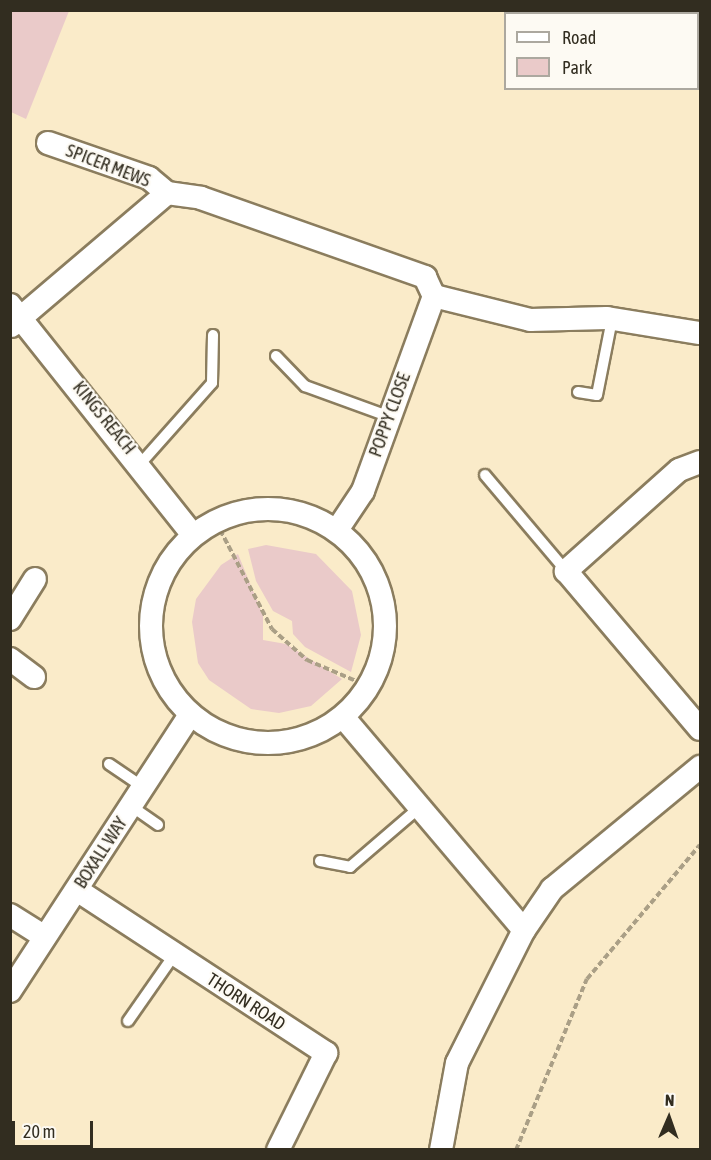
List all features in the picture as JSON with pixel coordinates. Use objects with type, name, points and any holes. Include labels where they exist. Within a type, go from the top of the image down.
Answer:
[{"type":"street","name":"SPICER MEWS","points":[[48,143],[149,178],[167,193]]},
{"type":"street","points":[[15,316],[167,193],[201,198],[425,277],[434,296],[530,320],[612,319],[700,333]]},
{"type":"street","name":"POPPY CLOSE","points":[[337,530],[363,491],[434,296]]},
{"type":"street","name":"KINGS REACH","points":[[15,316],[141,464],[193,535]]},
{"type":"street","points":[[700,462],[679,470],[566,571],[700,729]]},
{"type":"street","points":[[278,508],[309,515],[337,530],[374,575],[387,620],[383,655],[370,687],[344,718],[315,735],[260,743],[218,733],[190,714],[164,683],[151,644],[152,604],[163,575],[193,535],[215,521],[278,508]]},
{"type":"street","points":[[10,620],[34,579]]},
{"type":"street","points":[[10,659],[34,677]]},
{"type":"street","name":"BOXALL WAY","points":[[10,991],[190,714]]},
{"type":"street","points":[[344,718],[524,930]]},
{"type":"street","points":[[441,1149],[457,1063],[524,930],[552,889],[700,767]]},
{"type":"street","name":"THORN ROAD","points":[[77,890],[326,1053],[278,1149]]},
{"type":"street","points":[[10,915],[45,937]]},
{"type":"lane","points":[[578,392],[597,395],[612,319]]},
{"type":"lane","points":[[141,464],[212,383],[213,335]]},
{"type":"lane","points":[[276,356],[305,386],[390,417]]},
{"type":"lane","points":[[485,476],[566,571]]},
{"type":"lane","points":[[108,765],[143,787]]},
{"type":"lane","points":[[131,806],[158,825]]},
{"type":"lane","points":[[320,861],[350,867],[420,807]]},
{"type":"lane","points":[[128,1021],[174,955]]},
{"type":"path","points":[[215,521],[233,545],[272,629],[307,660],[370,687]]},
{"type":"path","points":[[516,1149],[587,979],[700,845]]},
{"type":"green space","points":[[11,10],[69,11],[26,119],[11,112]]},
{"type":"green space","points":[[266,545],[316,554],[352,591],[361,635],[351,672],[305,647],[293,634],[292,621],[273,611],[256,581],[248,549]]},
{"type":"green space","points":[[238,554],[263,615],[263,640],[286,644],[342,679],[311,706],[279,713],[251,709],[209,680],[198,663],[192,622],[196,599],[221,565]]}]
